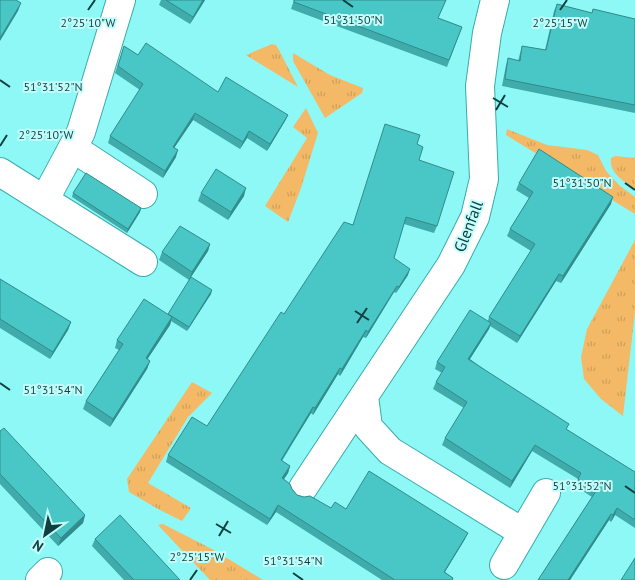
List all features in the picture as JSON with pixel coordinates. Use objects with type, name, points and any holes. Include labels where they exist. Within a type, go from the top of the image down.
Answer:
[{"type":"street","points":[[45,200],[81,132],[121,0]]},
{"type":"street","name":"Glenfall","points":[[303,488],[452,266],[475,217],[484,179],[480,86],[487,33],[495,0]]},
{"type":"street","points":[[73,148],[144,194]]},
{"type":"street","points":[[0,172],[143,262]]},
{"type":"street","points":[[364,396],[368,427],[390,451],[522,532]]},
{"type":"street","points":[[504,565],[546,493]]},
{"type":"green space","points":[[272,44],[276,45],[298,87],[246,55]]},
{"type":"green space","points":[[293,53],[330,75],[363,88],[362,93],[325,118],[293,61]]},
{"type":"green space","points":[[306,108],[318,133],[288,222],[265,206],[307,138],[293,127]]},
{"type":"green space","points":[[507,129],[547,145],[587,150],[598,155],[606,171],[620,186],[635,197],[635,214],[506,135]]},
{"type":"green space","points":[[615,156],[635,158],[635,189],[622,180],[612,168],[611,158]]},
{"type":"green space","points":[[635,240],[635,312],[623,416],[601,399],[584,379],[581,357],[587,329]]},
{"type":"green space","points":[[192,382],[212,393],[188,417],[148,483],[191,508],[182,521],[129,492],[127,479]]},
{"type":"green space","points":[[163,524],[212,549],[263,580],[210,580],[158,525]]},
{"type":"building","points":[[0,0],[16,0],[21,3],[0,38]]},
{"type":"building","points":[[166,0],[203,0],[193,17]]},
{"type":"building","points":[[294,0],[446,0],[438,18],[462,27],[449,60],[294,2]]},
{"type":"building","points":[[557,4],[592,13],[593,9],[635,19],[635,105],[505,79],[508,58],[520,61],[522,46],[546,50]]},
{"type":"building","points":[[146,43],[218,92],[226,77],[288,115],[270,144],[249,131],[243,142],[195,113],[173,147],[178,150],[165,171],[110,136],[143,84],[118,66],[124,46],[138,55]]},
{"type":"building","points":[[385,124],[420,135],[417,144],[423,147],[419,160],[454,172],[437,226],[406,217],[394,258],[410,269],[368,332],[366,330],[342,369],[340,368],[315,408],[313,407],[281,460],[290,466],[282,478],[290,484],[297,495],[310,496],[331,508],[335,502],[346,509],[369,471],[468,533],[444,572],[453,578],[452,580],[395,580],[278,505],[270,519],[168,455],[192,417],[207,426],[281,312],[284,314],[344,222],[353,225]]},
{"type":"building","points":[[539,149],[613,197],[563,276],[559,274],[520,336],[489,317],[535,244],[510,229],[533,192],[519,183]]},
{"type":"building","points":[[216,169],[246,188],[231,212],[201,193]]},
{"type":"building","points":[[86,173],[141,208],[128,229],[73,193]]},
{"type":"building","points":[[180,226],[210,244],[192,272],[162,252]]},
{"type":"building","points":[[191,277],[212,290],[189,327],[168,314]]},
{"type":"building","points":[[0,279],[71,322],[53,352],[0,319]]},
{"type":"building","points":[[144,299],[172,317],[146,358],[150,361],[113,419],[86,401],[123,344],[117,340]]},
{"type":"building","points":[[470,310],[491,323],[468,359],[569,424],[566,429],[635,472],[635,520],[617,508],[613,515],[611,514],[568,580],[538,580],[596,491],[578,479],[581,473],[535,445],[512,481],[445,438],[467,402],[436,382],[445,367],[437,362]]},
{"type":"building","points":[[4,428],[85,515],[61,538],[0,474],[0,431]]},
{"type":"building","points":[[120,515],[180,580],[134,580],[95,539]]},
{"type":"building","points":[[635,558],[635,580],[621,580]]}]
